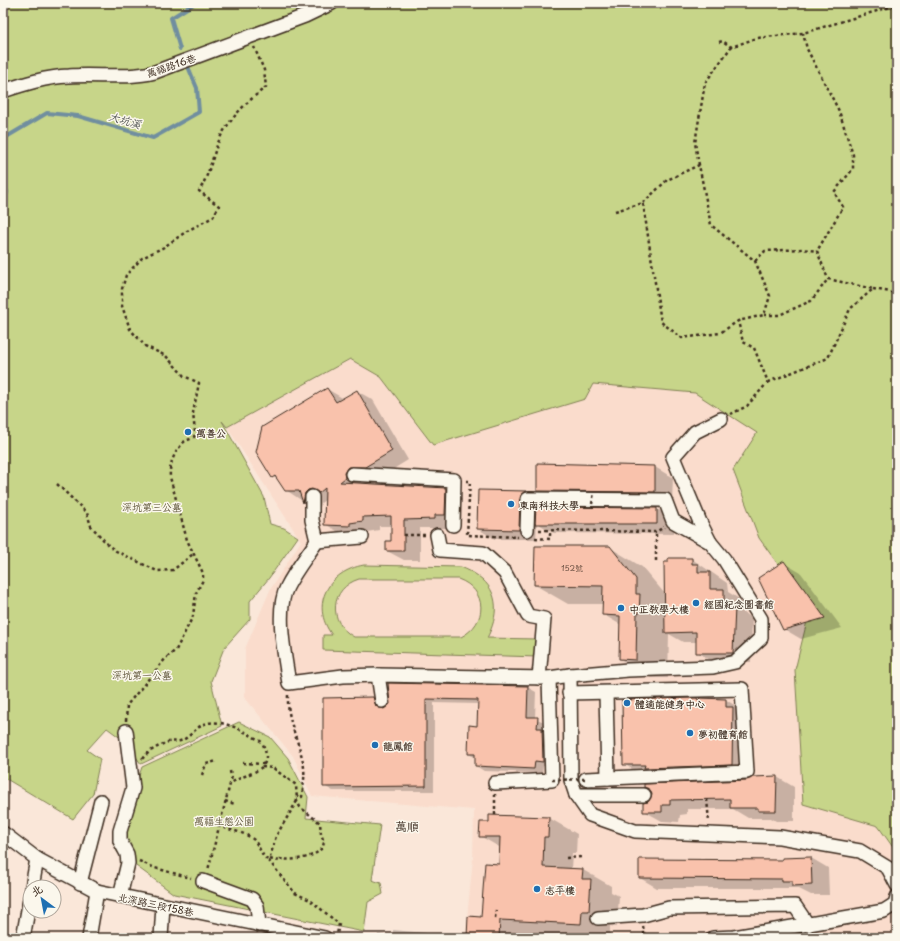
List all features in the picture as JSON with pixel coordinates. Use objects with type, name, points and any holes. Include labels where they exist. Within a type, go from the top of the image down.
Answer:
[{"type":"street","name":"萬福路16巷","points":[[3,92],[43,79],[69,76],[144,75],[305,16],[332,3]]},
{"type":"street","points":[[312,497],[312,520],[317,541],[286,589],[281,612],[289,683],[343,676],[378,675],[544,678],[628,670],[713,667],[735,662],[761,638],[761,619],[724,559],[710,542],[673,457],[695,432],[721,419]]},
{"type":"street","points":[[352,474],[454,480],[453,525]]},
{"type":"street","points":[[529,535],[528,499],[665,500],[673,521],[710,542]]},
{"type":"street","points":[[437,535],[440,550],[483,552],[505,573],[528,616],[544,619],[544,678],[552,780],[495,783]]},
{"type":"street","points":[[317,541],[362,537]]},
{"type":"street","points":[[378,675],[382,701]]},
{"type":"street","points":[[570,675],[571,780],[576,795],[590,815],[635,831],[780,837],[860,851],[888,868],[897,884]]},
{"type":"street","points":[[569,693],[742,689],[747,772],[586,779]]},
{"type":"street","points":[[606,693],[608,778]]},
{"type":"street","points":[[120,896],[128,863],[127,854],[120,841],[120,831],[122,817],[133,788],[126,731]]},
{"type":"street","points":[[576,795],[644,795]]},
{"type":"street","points":[[80,883],[101,801]]},
{"type":"street","name":"北深路三段158巷","points":[[3,833],[37,859],[97,891],[325,938]]},
{"type":"street","points":[[33,879],[37,859]]},
{"type":"street","points":[[205,875],[252,899],[257,906],[259,925]]},
{"type":"street","points":[[89,938],[97,891]]},
{"type":"street","points":[[713,938],[734,937],[884,911],[895,904],[897,898]]},
{"type":"street","points":[[161,938],[163,905]]},
{"type":"street","points":[[598,918],[643,915],[669,908],[796,906],[808,925]]},
{"type":"street","points":[[23,938],[26,919]]},
{"type":"path","points":[[764,315],[770,296],[755,261],[711,225],[695,143],[705,83],[730,47],[757,38],[803,34],[897,5]]},
{"type":"path","points":[[803,34],[807,49],[839,111],[853,155],[853,169],[834,192],[843,207],[817,251]]},
{"type":"path","points":[[126,731],[127,705],[166,658],[176,650],[194,616],[196,593],[203,580],[203,573],[187,540],[169,469],[172,457],[184,442],[194,437],[195,399],[200,383],[184,376],[166,356],[146,346],[130,329],[122,306],[122,289],[126,275],[142,258],[164,247],[187,231],[213,217],[219,206],[199,191],[211,169],[222,135],[245,104],[266,87],[264,70],[249,36]]},
{"type":"path","points":[[719,42],[723,41],[730,47]]},
{"type":"path","points":[[614,211],[643,203],[667,180],[699,165]]},
{"type":"path","points":[[643,203],[661,322],[682,338],[720,334],[738,321],[764,315],[779,315],[811,301],[828,279]]},
{"type":"path","points":[[755,261],[765,251],[802,249],[817,251]]},
{"type":"path","points":[[817,251],[828,279]]},
{"type":"path","points":[[828,279],[897,293]]},
{"type":"path","points":[[721,419],[747,406],[768,382],[828,358],[850,309],[873,289]]},
{"type":"path","points":[[738,321],[743,342],[754,348],[768,382]]},
{"type":"path","points":[[470,481],[467,535],[529,535],[550,531],[656,532],[673,521]]},
{"type":"path","points":[[57,484],[87,512],[91,526],[109,546],[116,551],[157,571],[173,570],[193,554]]},
{"type":"path","points":[[592,504],[594,492]]},
{"type":"path","points":[[529,535],[550,539],[550,531]]},
{"type":"path","points":[[656,532],[656,561]]},
{"type":"path","points":[[404,535],[437,535]]},
{"type":"path","points":[[289,683],[288,712],[305,773],[302,797],[297,796]]},
{"type":"path","points":[[130,770],[153,750],[169,742],[182,740],[192,731],[204,724],[210,723],[244,730],[251,738],[262,742],[264,748],[263,765],[257,772],[230,784],[205,875],[145,864]]},
{"type":"path","points":[[202,775],[206,764],[212,760],[217,761]]},
{"type":"path","points":[[218,826],[240,832],[255,841],[264,858],[269,860],[280,861],[280,859],[288,860],[309,856],[324,845],[320,823],[300,807],[297,801],[298,787],[273,768],[263,765],[243,763]]},
{"type":"path","points":[[230,771],[232,782]]},
{"type":"path","points":[[552,780],[586,779]]},
{"type":"path","points":[[707,799],[709,829]]},
{"type":"path","points":[[269,860],[276,836],[297,801]]},
{"type":"path","points":[[225,802],[235,804]]},
{"type":"path","points":[[566,858],[584,857]]},
{"type":"path","points":[[269,860],[295,893],[310,900],[339,924],[336,938]]},
{"type":"path","points":[[495,918],[496,910]]},
{"type":"shaded area","name":"東南科技大學","points":[[722,108],[810,609],[803,804],[878,826],[897,853],[897,938],[465,938],[473,858],[474,810],[312,796],[293,756],[245,698],[245,649],[270,590],[301,541],[227,427],[350,359],[381,377],[433,445]]},
{"type":"green space","points":[[3,3],[897,3],[897,853],[878,826],[803,804],[795,670],[810,609],[759,538],[733,470],[757,433],[695,393],[593,384],[585,399],[433,445],[381,377],[350,359],[227,427],[222,421],[264,497],[270,524],[284,528],[298,537],[269,578],[250,601],[250,619],[224,648],[211,681],[222,726],[141,764],[126,742],[107,728],[87,750],[100,759],[93,794],[73,819],[3,777]]},
{"type":"green space","points":[[364,565],[461,567],[470,571],[485,582],[491,589],[494,597],[495,613],[491,630],[487,638],[537,639],[537,657],[323,650],[323,635],[332,635],[325,623],[322,612],[326,591],[332,582],[341,574],[352,568]],"holes":[[[359,579],[458,579],[468,584],[475,591],[479,598],[481,607],[480,615],[476,624],[470,631],[461,637],[354,637],[345,631],[339,623],[336,614],[338,597],[342,590],[349,583]]]},
{"type":"green space","name":"萬福生態公園","points":[[239,722],[270,737],[288,758],[308,797],[306,818],[380,825],[372,880],[381,883],[383,894],[368,902],[364,932],[174,894],[117,852],[126,813],[142,767]]},
{"type":"building","points":[[327,388],[336,402],[357,390],[392,451],[365,467],[348,467],[344,473],[345,478],[340,482],[446,488],[445,515],[435,515],[435,519],[404,520],[404,551],[386,551],[386,541],[391,541],[391,516],[363,517],[363,521],[350,523],[350,526],[324,525],[325,488],[319,493],[312,489],[308,490],[305,493],[303,503],[299,491],[285,491],[275,476],[272,478],[256,452],[262,427]]},
{"type":"building","points":[[537,463],[655,466],[655,492],[537,491]]},
{"type":"building","points":[[478,490],[527,491],[521,495],[520,498],[519,530],[477,529]]},
{"type":"building","points":[[536,507],[657,508],[657,524],[535,524]]},
{"type":"building","name":"中正教學大樓","points":[[535,546],[610,546],[636,579],[636,594],[640,594],[639,614],[637,613],[636,660],[619,659],[620,616],[602,615],[603,586],[534,585]]},
{"type":"building","name":"經國紀念圖書館","points":[[668,558],[692,558],[692,564],[698,564],[698,572],[710,572],[710,589],[724,589],[724,607],[735,607],[733,653],[696,653],[696,632],[665,633],[664,562],[668,562]]},
{"type":"building","points":[[784,561],[825,618],[783,630],[758,578]]},
{"type":"building","points":[[388,683],[528,686],[527,717],[538,717],[537,728],[542,728],[543,762],[535,761],[534,769],[475,766],[475,754],[468,754],[469,725],[477,726],[478,700],[426,699],[426,786],[323,787],[323,698],[373,697],[376,706],[384,709],[390,704]]},
{"type":"building","name":"夢初體育館","points":[[697,698],[698,700],[700,698],[726,699],[726,707],[733,707],[732,765],[644,768],[645,765],[623,765],[622,700]]},
{"type":"building","points":[[777,776],[776,811],[758,811],[758,808],[730,808],[730,799],[670,800],[670,805],[662,805],[662,812],[643,812],[643,803],[648,802],[652,795],[651,791],[644,787],[644,784],[747,780],[753,777]]},
{"type":"building","name":"志平樓","points":[[489,815],[549,817],[548,837],[544,837],[543,867],[583,869],[582,879],[591,879],[589,911],[582,911],[581,924],[500,920],[499,938],[467,938],[468,916],[481,917],[485,863],[499,864],[500,837],[479,837],[480,822],[489,822]]},
{"type":"building","points":[[811,857],[812,885],[792,886],[792,881],[782,881],[782,879],[639,878],[639,859],[782,860],[782,858]]},
{"type":"waterway","name":"大坑溪","points":[[180,49],[171,18],[195,3],[199,3]]},
{"type":"waterway","name":"大坑溪","points":[[3,139],[47,113],[78,116],[153,138],[199,112],[197,88],[189,69]]},
{"type":"waterway","name":"大坑溪","points":[[3,182],[7,192],[3,204]]},
{"type":"place","name":"萬善公","points":[[188,432]]},
{"type":"place","name":"東南科技大學","points":[[511,504]]},
{"type":"place","name":"經國紀念圖書館","points":[[696,603]]},
{"type":"place","name":"中正教學大樓","points":[[621,608]]},
{"type":"place","name":"體適能健身中心","points":[[627,703]]},
{"type":"place","name":"夢初體育館","points":[[690,733]]},
{"type":"place","name":"龍鳳館","points":[[375,745]]},
{"type":"place","name":"志平樓","points":[[537,889]]},
{"type":"district","name":"萬順","points":[[407,826]]},
{"type":"park label","name":"深坑第三公墓","points":[[152,506]]},
{"type":"park label","name":"深坑第一公墓","points":[[142,674]]}]
